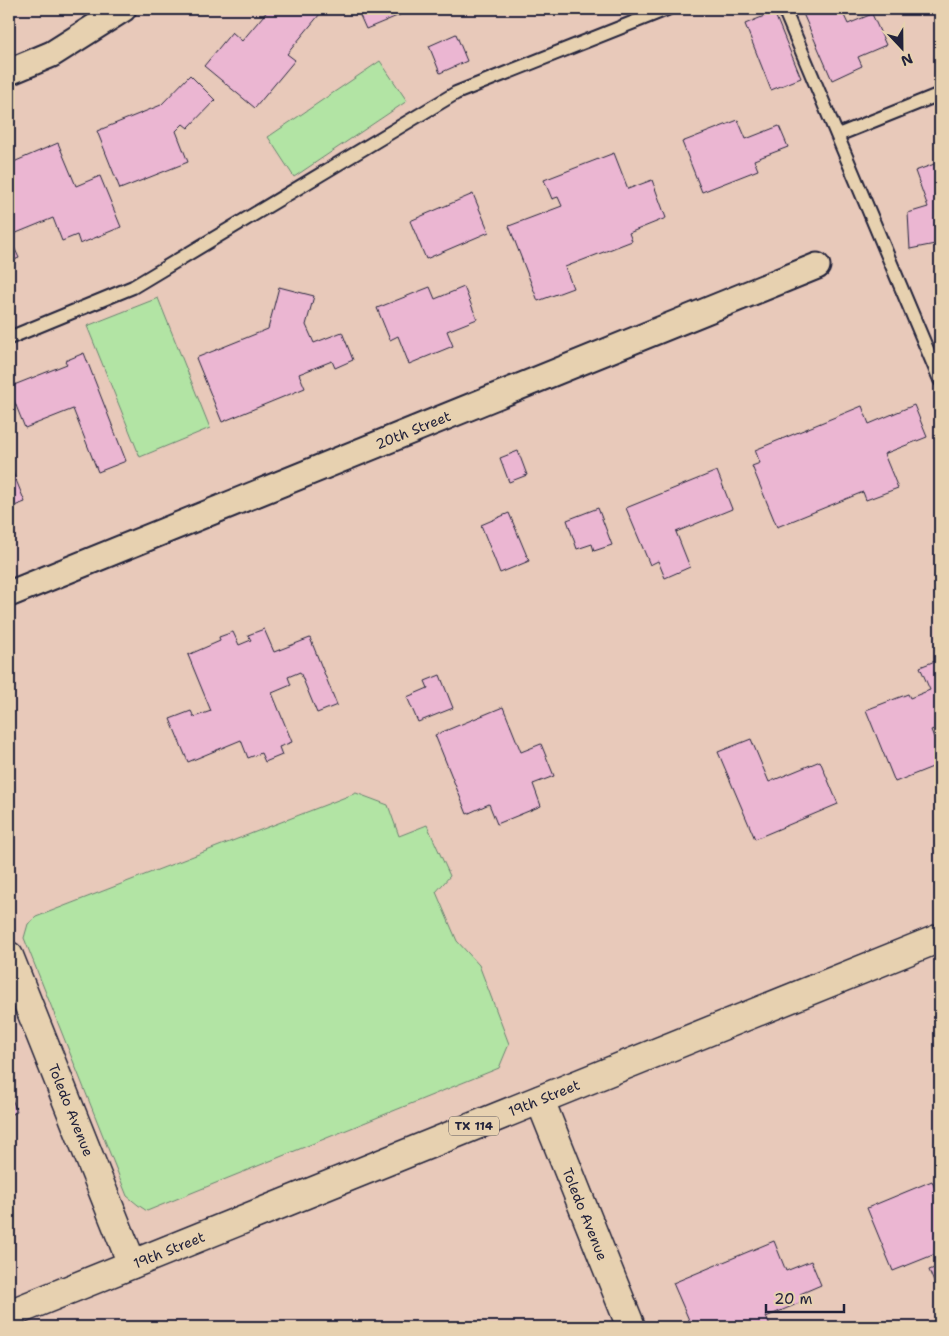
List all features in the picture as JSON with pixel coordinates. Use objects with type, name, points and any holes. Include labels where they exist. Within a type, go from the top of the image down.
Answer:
[{"type":"main road","name":"19th Street","points":[[9,1314],[940,938]]},
{"type":"main road","name":"Toledo Avenue","points":[[9,956],[132,1264]]},
{"type":"main road","name":"Toledo Avenue","points":[[540,1100],[631,1327]]},
{"type":"street","points":[[9,72],[52,54],[123,9]]},
{"type":"street","name":"20th Street","points":[[9,594],[817,266]]},
{"type":"lane","points":[[9,338],[133,287],[456,93],[667,9]]},
{"type":"lane","points":[[784,9],[940,380]]},
{"type":"lane","points":[[838,135],[940,94]]},
{"type":"green space","points":[[380,61],[407,101],[294,177],[268,137]]},
{"type":"green space","points":[[158,298],[210,428],[140,457],[87,326]]},
{"type":"green space","points":[[356,793],[388,805],[399,836],[427,825],[450,876],[436,892],[457,941],[479,965],[509,1044],[499,1068],[147,1211],[127,1196],[24,938],[28,924],[36,917]]},
{"type":"building","points":[[269,9],[324,9],[287,54],[295,60],[255,108],[204,66],[232,32],[242,41]]},
{"type":"building","points":[[357,9],[400,9],[402,14],[366,29]]},
{"type":"building","points":[[801,9],[841,9],[848,24],[872,14],[886,45],[858,57],[862,66],[832,80]]},
{"type":"building","points":[[774,12],[801,78],[771,90],[745,24]]},
{"type":"building","points":[[456,34],[467,61],[440,73],[429,46]]},
{"type":"building","points":[[190,75],[215,100],[188,128],[183,124],[176,131],[188,162],[120,189],[97,131],[161,105]]},
{"type":"building","points":[[738,120],[746,139],[779,126],[788,147],[754,160],[758,170],[702,192],[682,142]]},
{"type":"building","points":[[58,143],[76,186],[100,176],[121,227],[80,244],[77,235],[62,241],[53,218],[9,236],[9,164]]},
{"type":"building","points":[[614,153],[628,189],[652,180],[666,218],[629,233],[632,241],[565,267],[573,288],[538,301],[509,226],[562,206],[558,197],[552,199],[544,180]]},
{"type":"building","points":[[940,162],[940,243],[910,249],[908,213],[928,207],[915,171]]},
{"type":"building","points":[[473,194],[489,232],[426,259],[410,221]]},
{"type":"building","points":[[9,236],[19,258],[9,262]]},
{"type":"building","points":[[279,287],[314,296],[306,325],[314,343],[342,332],[353,360],[335,368],[332,361],[299,374],[305,388],[222,422],[196,358],[268,329]]},
{"type":"building","points":[[430,287],[435,299],[464,287],[477,319],[447,331],[453,346],[409,364],[398,336],[390,340],[377,308]]},
{"type":"building","points":[[84,353],[126,461],[98,472],[73,409],[25,428],[9,388],[67,364],[65,361]]},
{"type":"building","points":[[914,405],[927,437],[884,454],[898,488],[866,500],[863,492],[777,527],[752,466],[760,463],[755,450],[862,406],[869,424]]},
{"type":"building","points":[[518,451],[527,475],[509,482],[500,458]]},
{"type":"building","points":[[9,463],[25,502],[9,508]]},
{"type":"building","points":[[717,471],[732,509],[676,532],[690,567],[665,578],[658,561],[650,565],[626,508]]},
{"type":"building","points":[[598,508],[612,545],[594,551],[592,544],[577,549],[567,520]]},
{"type":"building","points":[[509,513],[529,561],[500,573],[481,525]]},
{"type":"building","points":[[264,629],[274,652],[310,638],[337,705],[317,713],[300,672],[288,677],[291,685],[272,693],[292,742],[279,747],[282,755],[265,762],[261,753],[248,758],[241,740],[188,762],[170,719],[191,711],[194,717],[211,711],[188,655],[220,641],[219,637],[233,632],[239,645],[251,640],[248,635]]},
{"type":"building","points":[[940,659],[940,727],[931,730],[940,752],[940,764],[895,782],[866,710],[908,694],[910,698],[930,690],[920,667]]},
{"type":"building","points":[[440,675],[453,708],[418,722],[407,697],[428,688],[425,681]]},
{"type":"building","points":[[503,707],[521,752],[541,744],[554,776],[533,784],[541,806],[497,824],[489,804],[467,814],[435,735]]},
{"type":"building","points":[[751,739],[769,782],[820,761],[838,804],[755,839],[718,752]]},
{"type":"building","points":[[9,1091],[17,1112],[9,1115]]},
{"type":"building","points":[[932,1181],[940,1199],[940,1259],[938,1253],[893,1271],[867,1208]]},
{"type":"building","points":[[774,1241],[786,1271],[811,1261],[821,1285],[800,1294],[804,1301],[766,1317],[771,1327],[692,1327],[673,1283]]},
{"type":"building","points":[[940,1266],[940,1291],[938,1292],[929,1270]]}]
